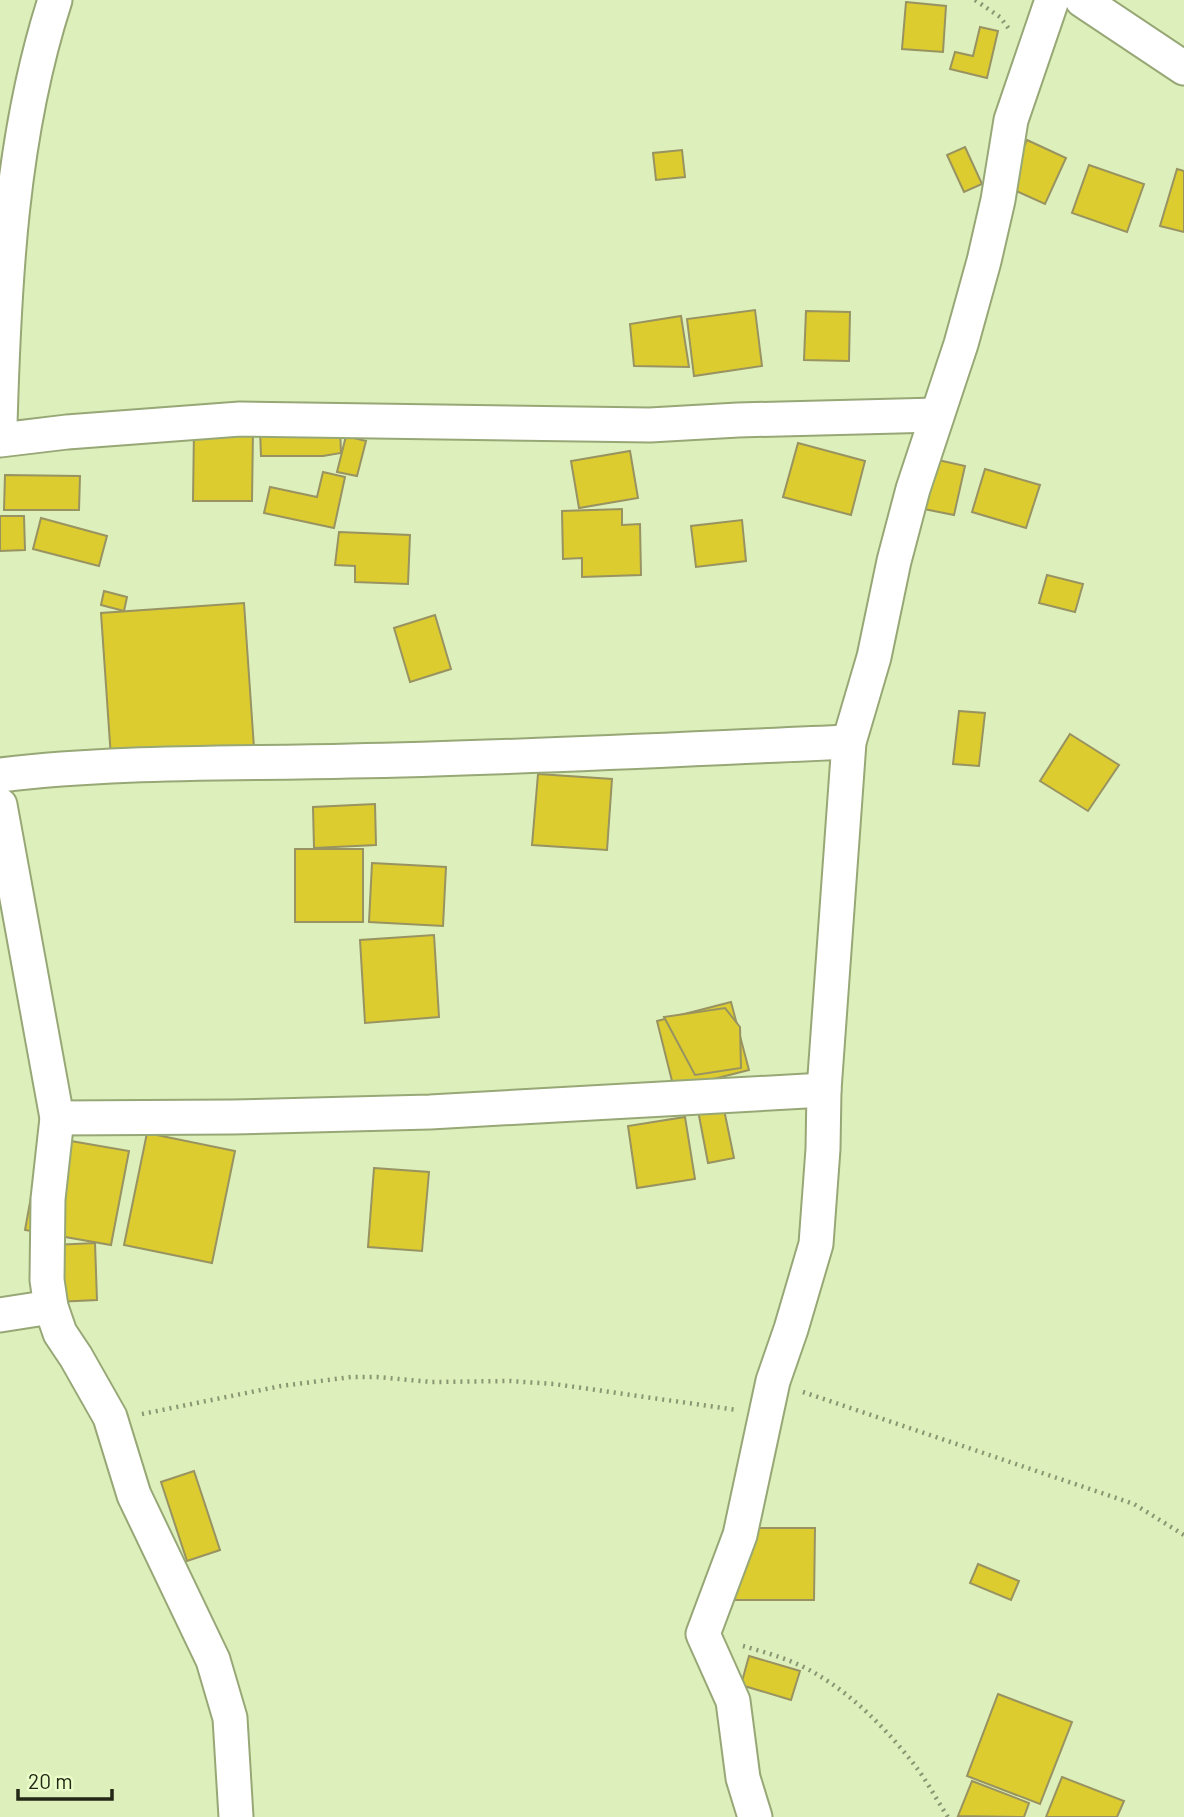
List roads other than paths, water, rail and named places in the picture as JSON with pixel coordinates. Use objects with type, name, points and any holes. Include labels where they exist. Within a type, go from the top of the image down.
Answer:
[{"type":"street","points":[[0,425],[6,275],[18,170],[32,76],[55,0]]},
{"type":"street","points":[[755,1817],[743,1778],[733,1701],[703,1634],[740,1535],[773,1381],[816,1244],[824,1090],[849,742],[874,657],[894,561],[913,489],[961,344],[984,261],[998,200],[1011,120],[1052,0]]},
{"type":"street","points":[[1082,0],[1184,68]]},
{"type":"street","points":[[0,440],[67,432],[240,419],[650,425],[937,415]]},
{"type":"street","points":[[0,775],[34,771],[242,762],[351,761],[849,742]]},
{"type":"street","points":[[0,805],[57,1118],[48,1199],[47,1280],[51,1307],[60,1333],[110,1417],[134,1495],[213,1660],[230,1718],[236,1817]]},
{"type":"street","points":[[57,1118],[430,1112],[824,1090]]},
{"type":"street","points":[[0,1315],[51,1307]]}]
